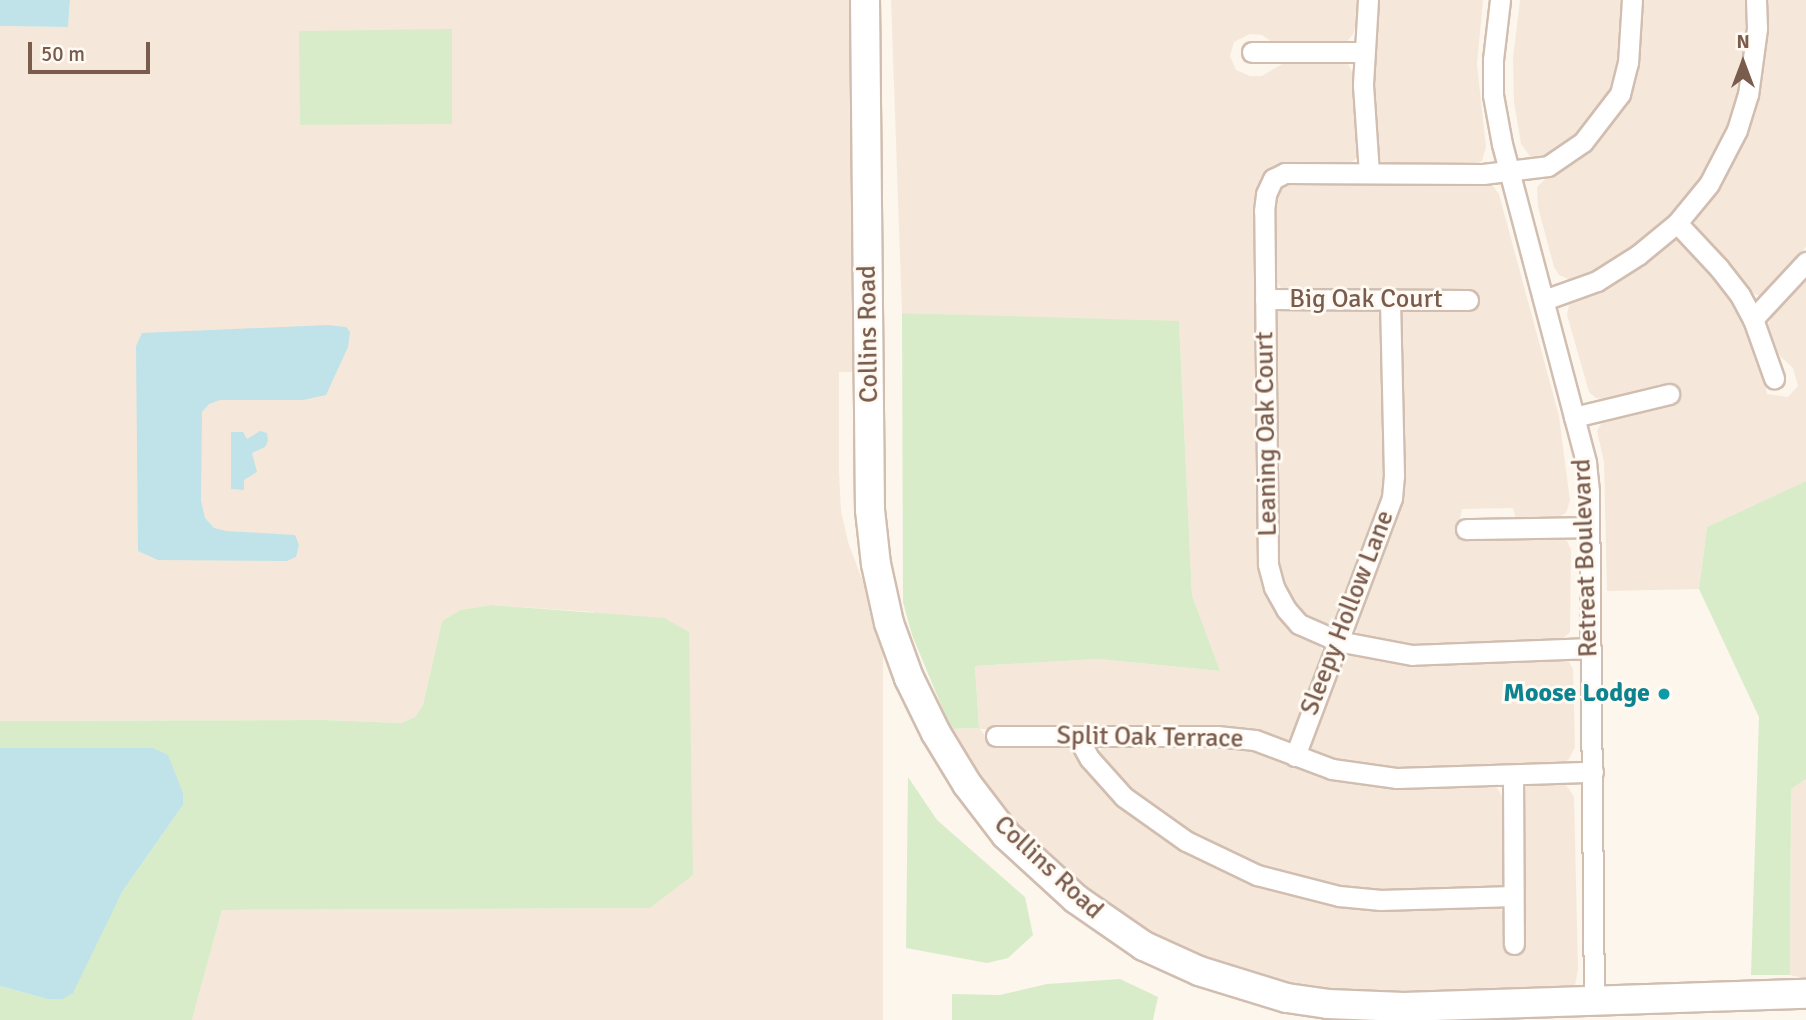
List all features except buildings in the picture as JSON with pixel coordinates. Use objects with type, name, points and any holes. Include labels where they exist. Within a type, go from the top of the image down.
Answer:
[{"type":"street","name":"Collins Road","points":[[865,0],[870,510],[876,564],[889,623],[909,678],[936,733],[973,793],[1026,856],[1106,922],[1167,958],[1222,979],[1287,998],[1364,1007],[1806,994]]},
{"type":"street","points":[[1368,0],[1363,52],[1369,173]]},
{"type":"street","name":"Retreat Boulevard","points":[[1500,0],[1493,60],[1493,95],[1510,173],[1586,463],[1589,492],[1587,527],[1591,648],[1594,1001]]},
{"type":"street","name":"Leaning Oak Court","points":[[1591,648],[1412,655],[1338,641],[1299,624],[1286,609],[1274,587],[1268,564],[1266,194],[1273,179],[1284,173],[1510,173],[1548,166],[1583,142],[1602,121],[1620,94],[1628,63],[1632,0]]},
{"type":"street","points":[[1544,300],[1597,281],[1638,255],[1676,223],[1709,184],[1737,130],[1752,74],[1756,0]]},
{"type":"street","points":[[1252,52],[1363,52]]},
{"type":"street","points":[[1676,223],[1719,268],[1753,319],[1774,378]]},
{"type":"street","points":[[1753,319],[1806,262]]},
{"type":"street","name":"Big Oak Court","points":[[1265,299],[1468,300]]},
{"type":"street","name":"Sleepy Hollow Lane","points":[[1295,756],[1383,529],[1392,498],[1390,300]]},
{"type":"street","points":[[1574,417],[1670,394]]},
{"type":"street","points":[[1466,529],[1587,527]]},
{"type":"street","name":"Split Oak Terrace","points":[[996,736],[1217,736],[1255,740],[1332,769],[1397,778],[1592,772]]},
{"type":"street","points":[[1077,736],[1090,759],[1124,797],[1186,841],[1257,875],[1339,897],[1381,900],[1513,897]]},
{"type":"street","points":[[1513,775],[1514,944]]},
{"type":"shaded area","points":[[70,0],[855,0],[859,372],[839,372],[839,471],[841,511],[848,542],[883,635],[883,1020],[192,1020],[222,910],[650,908],[594,612],[491,605],[460,610],[442,621],[423,705],[415,717],[401,723],[325,720],[0,721],[0,26],[68,27]]},
{"type":"shaded area","points":[[891,0],[1359,0],[1354,33],[1345,44],[1275,44],[1262,35],[1250,34],[1234,42],[1230,56],[1236,70],[1250,76],[1262,76],[1289,60],[1339,60],[1348,64],[1352,72],[1357,158],[1346,166],[1265,174],[1261,569],[1265,592],[1279,619],[1292,630],[1316,639],[1322,650],[1323,661],[1295,735],[1288,742],[1235,729],[980,729],[990,742],[1068,743],[1082,763],[1252,882],[1317,901],[1392,908],[1495,906],[1507,914],[1508,950],[1523,949],[1519,803],[1523,790],[1531,782],[1556,780],[1567,786],[1574,797],[1578,970],[1574,990],[1412,999],[1323,991],[1259,976],[1194,956],[1132,925],[1087,893],[1030,841],[984,787],[951,729],[979,728],[975,666],[1098,659],[1220,671],[1192,595],[1179,322],[902,313]]},
{"type":"shaded area","points":[[1373,0],[1483,0],[1477,64],[1486,147],[1482,161],[1472,167],[1393,167],[1381,161],[1375,148],[1370,54]]},
{"type":"shaded area","points":[[1520,0],[1625,0],[1622,55],[1602,108],[1578,137],[1547,159],[1531,158],[1521,144],[1514,102],[1513,58]]},
{"type":"shaded area","points":[[1639,0],[1747,0],[1744,76],[1730,124],[1709,169],[1674,215],[1627,255],[1579,279],[1568,279],[1559,275],[1554,267],[1538,207],[1537,187],[1621,106]]},
{"type":"shaded area","points":[[1763,0],[1806,0],[1806,247],[1772,292],[1760,296],[1747,292],[1695,227],[1695,213],[1723,176]]},
{"type":"shaded area","points":[[1287,181],[1482,183],[1492,185],[1499,194],[1559,416],[1570,501],[1566,513],[1553,520],[1516,520],[1513,508],[1462,509],[1456,537],[1557,537],[1567,541],[1571,549],[1570,632],[1564,638],[1548,643],[1397,647],[1360,639],[1356,630],[1356,617],[1392,526],[1398,492],[1399,312],[1473,306],[1290,293],[1281,288],[1273,276],[1272,201],[1277,189]]},
{"type":"shaded area","points":[[1672,238],[1688,243],[1710,267],[1746,321],[1758,352],[1767,394],[1788,397],[1798,386],[1793,368],[1780,356],[1766,328],[1776,310],[1806,279],[1806,481],[1707,527],[1699,589],[1607,591],[1604,462],[1597,431],[1603,420],[1616,413],[1678,400],[1672,385],[1609,400],[1596,398],[1589,392],[1567,315],[1569,305],[1575,297]]},
{"type":"shaded area","points":[[1368,308],[1378,312],[1382,320],[1385,487],[1381,509],[1336,622],[1325,627],[1313,624],[1288,603],[1275,553],[1275,319],[1278,312],[1285,309]]},
{"type":"shaded area","points":[[1352,655],[1414,663],[1555,656],[1568,660],[1573,669],[1575,747],[1569,759],[1560,765],[1375,771],[1316,756],[1310,746],[1309,735],[1339,659]]},
{"type":"shaded area","points":[[1104,744],[1243,745],[1310,771],[1387,784],[1494,783],[1505,801],[1507,876],[1503,884],[1492,892],[1389,894],[1320,886],[1255,866],[1142,803],[1102,764],[1099,753]]},
{"type":"shaded area","points":[[1806,779],[1806,979],[1790,975],[1791,789]]},
{"type":"green space","points":[[452,29],[452,124],[300,125],[299,31]]},
{"type":"green space","points":[[902,313],[1179,321],[1192,595],[1220,671],[1098,659],[975,666],[979,728],[951,729],[912,635],[903,602]]},
{"type":"green space","points":[[1806,481],[1806,779],[1791,789],[1790,975],[1751,975],[1759,717],[1699,589],[1707,527]]},
{"type":"green space","points":[[491,605],[664,618],[689,632],[693,875],[650,908],[222,910],[192,1020],[0,1020],[0,986],[47,999],[103,929],[122,892],[183,805],[153,748],[0,748],[0,721],[325,720],[401,723],[415,717],[423,705],[442,621],[460,610]]},
{"type":"green space","points":[[908,777],[937,820],[1025,897],[1033,935],[1008,958],[987,963],[906,948]]},
{"type":"green space","points":[[1120,979],[1158,997],[1153,1020],[952,1020],[952,994],[1000,995],[1047,984]]},
{"type":"water","points":[[0,0],[70,0],[68,27],[0,26]]},
{"type":"water","points":[[328,325],[346,327],[350,332],[348,347],[326,395],[303,400],[220,400],[209,404],[202,412],[201,501],[205,518],[214,528],[226,531],[295,535],[299,545],[296,557],[287,561],[158,560],[138,551],[136,346],[142,333]]},
{"type":"water","points":[[260,431],[267,433],[268,441],[265,447],[252,453],[257,472],[244,480],[244,490],[231,489],[231,432],[243,432],[247,439]]},
{"type":"water","points":[[0,748],[153,748],[168,755],[183,793],[183,805],[122,892],[73,993],[63,999],[47,999],[0,986]]},
{"type":"place","name":"Moose Lodge","points":[[1664,694]]}]
